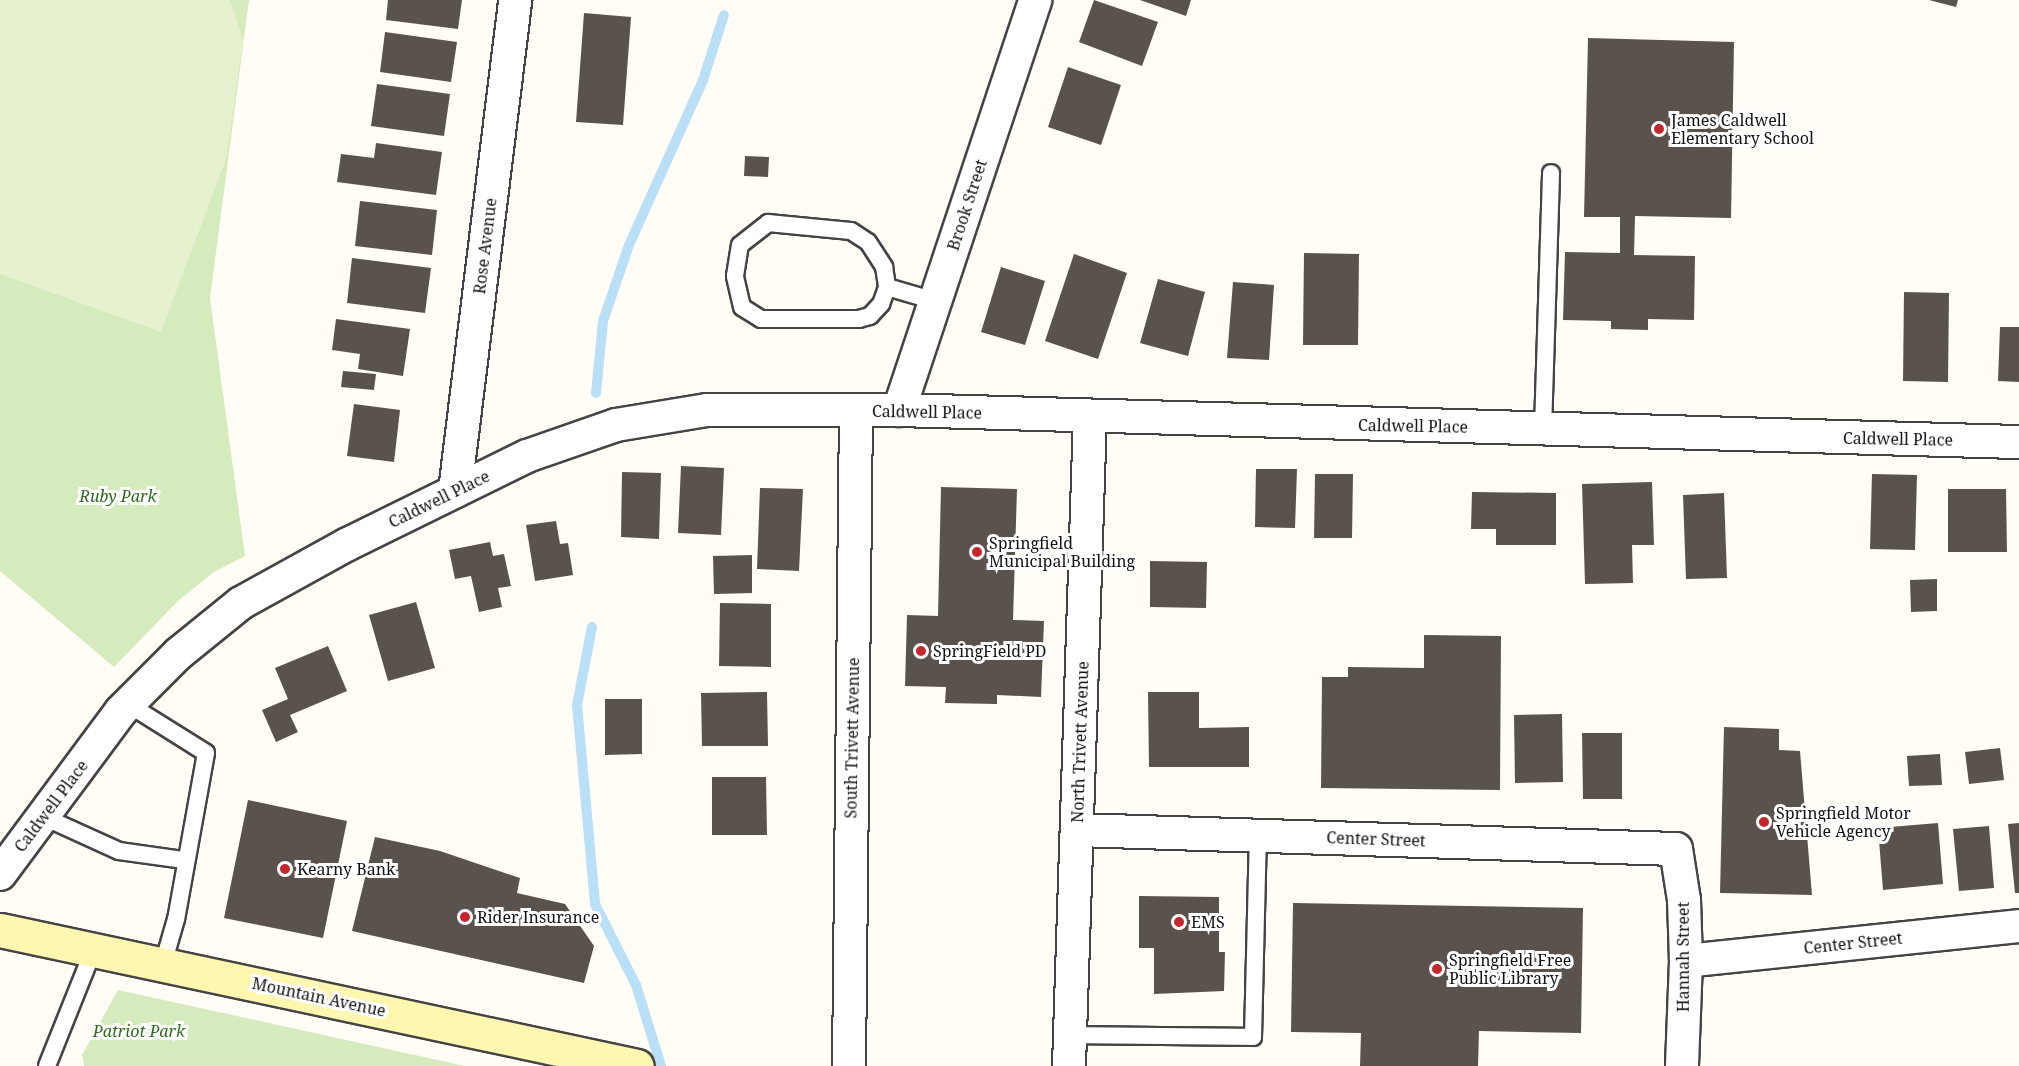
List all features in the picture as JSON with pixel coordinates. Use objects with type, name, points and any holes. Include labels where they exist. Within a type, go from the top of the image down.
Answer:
[{"type":"street","name":"Rose Avenue","points":[[455,491],[515,0]]},
{"type":"street","name":"Brook Street","points":[[898,410],[1035,0]]},
{"type":"street","name":"Caldwell Place","points":[[0,874],[128,704],[178,654],[241,603],[455,491],[574,438],[616,425],[707,410],[898,410],[2019,442]]},
{"type":"street","name":"South Trivett Avenue","points":[[849,1066],[855,411]]},
{"type":"street","name":"North Trivett Avenue","points":[[1069,1066],[1090,417]]},
{"type":"street","name":"Center Street","points":[[1077,830],[1676,849]]},
{"type":"street","name":"Hannah Street","points":[[1676,849],[1684,900],[1686,961],[1682,1066]]},
{"type":"street","name":"Center Street","points":[[1686,961],[2019,926]]},
{"type":"street","name":"Mountain Avenue","points":[[0,930],[630,1065]]},
{"type":"lane","points":[[1543,429],[1551,173]]},
{"type":"lane","points":[[768,223],[851,231],[881,257],[887,287],[881,304],[870,316],[859,319],[760,319],[742,307],[737,295],[736,261],[740,245],[750,234],[768,223]]},
{"type":"lane","points":[[887,287],[935,301]]},
{"type":"lane","points":[[128,704],[206,753],[184,860],[176,920],[164,964]]},
{"type":"lane","points":[[44,817],[119,850],[184,860]]},
{"type":"lane","points":[[1070,1035],[1252,1037],[1258,835]]},
{"type":"lane","points":[[47,1066],[93,951]]},
{"type":"green space","name":"Ruby Park","points":[[0,0],[249,0],[210,298],[245,556],[214,572],[179,600],[114,667],[0,571]]},
{"type":"green space","points":[[0,0],[230,0],[243,40],[226,159],[161,332],[0,274]]},
{"type":"green space","name":"Patriot Park","points":[[118,990],[465,1066],[84,1066],[82,1055]]},
{"type":"building","points":[[388,0],[462,0],[458,29],[386,20]]},
{"type":"building","points":[[1094,0],[1158,22],[1142,66],[1079,42]]},
{"type":"building","points":[[1140,0],[1191,0],[1186,16]]},
{"type":"building","points":[[1929,0],[1958,0],[1956,7]]},
{"type":"building","points":[[584,13],[631,17],[623,125],[576,122]]},
{"type":"building","points":[[385,32],[457,42],[451,82],[380,72]]},
{"type":"building","name":"James Caldwell Elementary School","points":[[1588,38],[1734,42],[1731,218],[1635,216],[1634,255],[1695,256],[1694,320],[1648,319],[1648,330],[1611,329],[1611,321],[1563,320],[1565,252],[1620,253],[1620,217],[1584,217]]},
{"type":"building","points":[[1068,67],[1121,85],[1101,145],[1048,127]]},
{"type":"building","points":[[377,84],[450,94],[444,136],[371,126]]},
{"type":"building","points":[[376,143],[442,152],[436,195],[337,182],[341,154],[374,158]]},
{"type":"building","points":[[745,156],[769,157],[768,177],[744,176]]},
{"type":"building","points":[[360,201],[437,210],[432,255],[355,246]]},
{"type":"building","points":[[1304,253],[1359,254],[1358,345],[1303,345]]},
{"type":"building","points":[[1074,254],[1127,273],[1098,359],[1045,341]]},
{"type":"building","points":[[352,258],[431,268],[425,313],[347,303]]},
{"type":"building","points":[[1001,267],[1045,281],[1025,345],[981,332]]},
{"type":"building","points":[[1158,279],[1205,292],[1188,356],[1140,343]]},
{"type":"building","points":[[1233,282],[1274,285],[1269,360],[1227,358]]},
{"type":"building","points":[[1904,292],[1949,293],[1948,382],[1903,381]]},
{"type":"building","points":[[336,319],[410,329],[403,376],[358,369],[360,354],[332,350]]},
{"type":"building","points":[[2000,327],[2019,327],[2019,382],[1998,381]]},
{"type":"building","points":[[343,371],[376,374],[374,390],[341,387]]},
{"type":"building","points":[[354,404],[400,410],[394,462],[347,456]]},
{"type":"building","points":[[681,466],[724,468],[721,535],[678,533]]},
{"type":"building","points":[[1256,469],[1297,469],[1295,528],[1255,527]]},
{"type":"building","points":[[622,472],[661,473],[659,539],[621,537]]},
{"type":"building","points":[[1315,474],[1353,474],[1352,538],[1314,538]]},
{"type":"building","points":[[1872,474],[1917,475],[1915,550],[1870,549]]},
{"type":"building","points":[[1652,482],[1654,545],[1632,545],[1633,583],[1585,584],[1582,484]]},
{"type":"building","name":"Springfield Municipal Building","points":[[941,487],[1017,489],[1013,620],[1044,621],[1041,697],[997,695],[997,704],[945,703],[946,687],[905,686],[907,615],[938,616]]},
{"type":"building","points":[[760,488],[803,489],[799,571],[757,569]]},
{"type":"building","points":[[1948,489],[2006,489],[2007,552],[1948,552]]},
{"type":"building","points":[[1472,492],[1556,493],[1556,545],[1496,545],[1496,529],[1471,529]]},
{"type":"building","points":[[1724,493],[1727,578],[1686,579],[1683,495]]},
{"type":"building","points":[[556,521],[560,544],[568,543],[573,575],[535,581],[526,525]]},
{"type":"building","points":[[490,542],[493,556],[504,554],[511,586],[498,588],[502,607],[479,612],[471,576],[455,579],[449,550]]},
{"type":"building","points":[[752,555],[752,593],[714,594],[713,556]]},
{"type":"building","points":[[1150,561],[1207,562],[1206,608],[1150,607]]},
{"type":"building","points":[[1937,579],[1937,611],[1911,612],[1910,580]]},
{"type":"building","points":[[416,602],[435,668],[388,681],[369,615]]},
{"type":"building","points":[[720,603],[771,604],[771,667],[719,666]]},
{"type":"building","points":[[1424,635],[1501,636],[1500,790],[1321,788],[1322,677],[1348,677],[1348,667],[1424,668]]},
{"type":"building","points":[[328,646],[347,691],[290,715],[298,732],[276,742],[262,710],[288,699],[275,668]]},
{"type":"building","points":[[767,692],[768,746],[702,746],[701,693]]},
{"type":"building","points":[[1148,692],[1199,692],[1199,728],[1249,727],[1249,767],[1149,767]]},
{"type":"building","points":[[605,699],[642,699],[642,754],[605,755]]},
{"type":"building","points":[[1562,714],[1563,782],[1515,783],[1514,715]]},
{"type":"building","name":"Springfield Motor Vehicle Agency","points":[[1724,727],[1779,729],[1779,750],[1800,751],[1812,895],[1720,893]]},
{"type":"building","points":[[1582,733],[1622,733],[1622,799],[1583,799]]},
{"type":"building","points":[[2000,748],[2004,780],[1969,784],[1965,752]]},
{"type":"building","points":[[1940,754],[1942,785],[1909,786],[1907,756]]},
{"type":"building","points":[[712,777],[766,777],[767,835],[712,835]]},
{"type":"building","name":"Kearny Bank","points":[[248,800],[347,821],[323,938],[224,918]]},
{"type":"building","points":[[1938,823],[1943,884],[1883,890],[1878,828]]},
{"type":"building","points":[[2019,823],[2019,893],[2015,893],[2008,824]]},
{"type":"building","points":[[1989,826],[1994,888],[1959,891],[1953,829]]},
{"type":"building","name":"Rider Insurance","points":[[375,837],[440,851],[520,878],[517,893],[565,904],[594,946],[584,983],[352,931]]},
{"type":"building","name":"EMS","points":[[1139,896],[1219,897],[1219,952],[1225,952],[1224,991],[1154,994],[1154,948],[1139,948]]},
{"type":"building","name":"Springfield Free Public Library","points":[[1293,903],[1583,908],[1581,1033],[1479,1031],[1478,1066],[1360,1066],[1361,1033],[1291,1032]]},
{"type":"waterway","points":[[596,393],[603,321],[629,245],[703,80],[724,15]]},
{"type":"waterway","points":[[592,627],[577,705],[595,904],[636,985],[661,1066]]},
{"type":"place","name":"James Caldwell Elementary School","points":[[1659,129]]},
{"type":"place","name":"Springfield Municipal Building","points":[[977,552]]},
{"type":"place","name":"SpringField PD","points":[[921,651]]},
{"type":"place","name":"Springfield Motor Vehicle Agency","points":[[1764,822]]},
{"type":"place","name":"Kearny Bank","points":[[285,869]]},
{"type":"place","name":"Rider Insurance","points":[[465,917]]},
{"type":"place","name":"EMS","points":[[1179,922]]},
{"type":"place","name":"Springfield Free Public Library","points":[[1437,969]]}]
